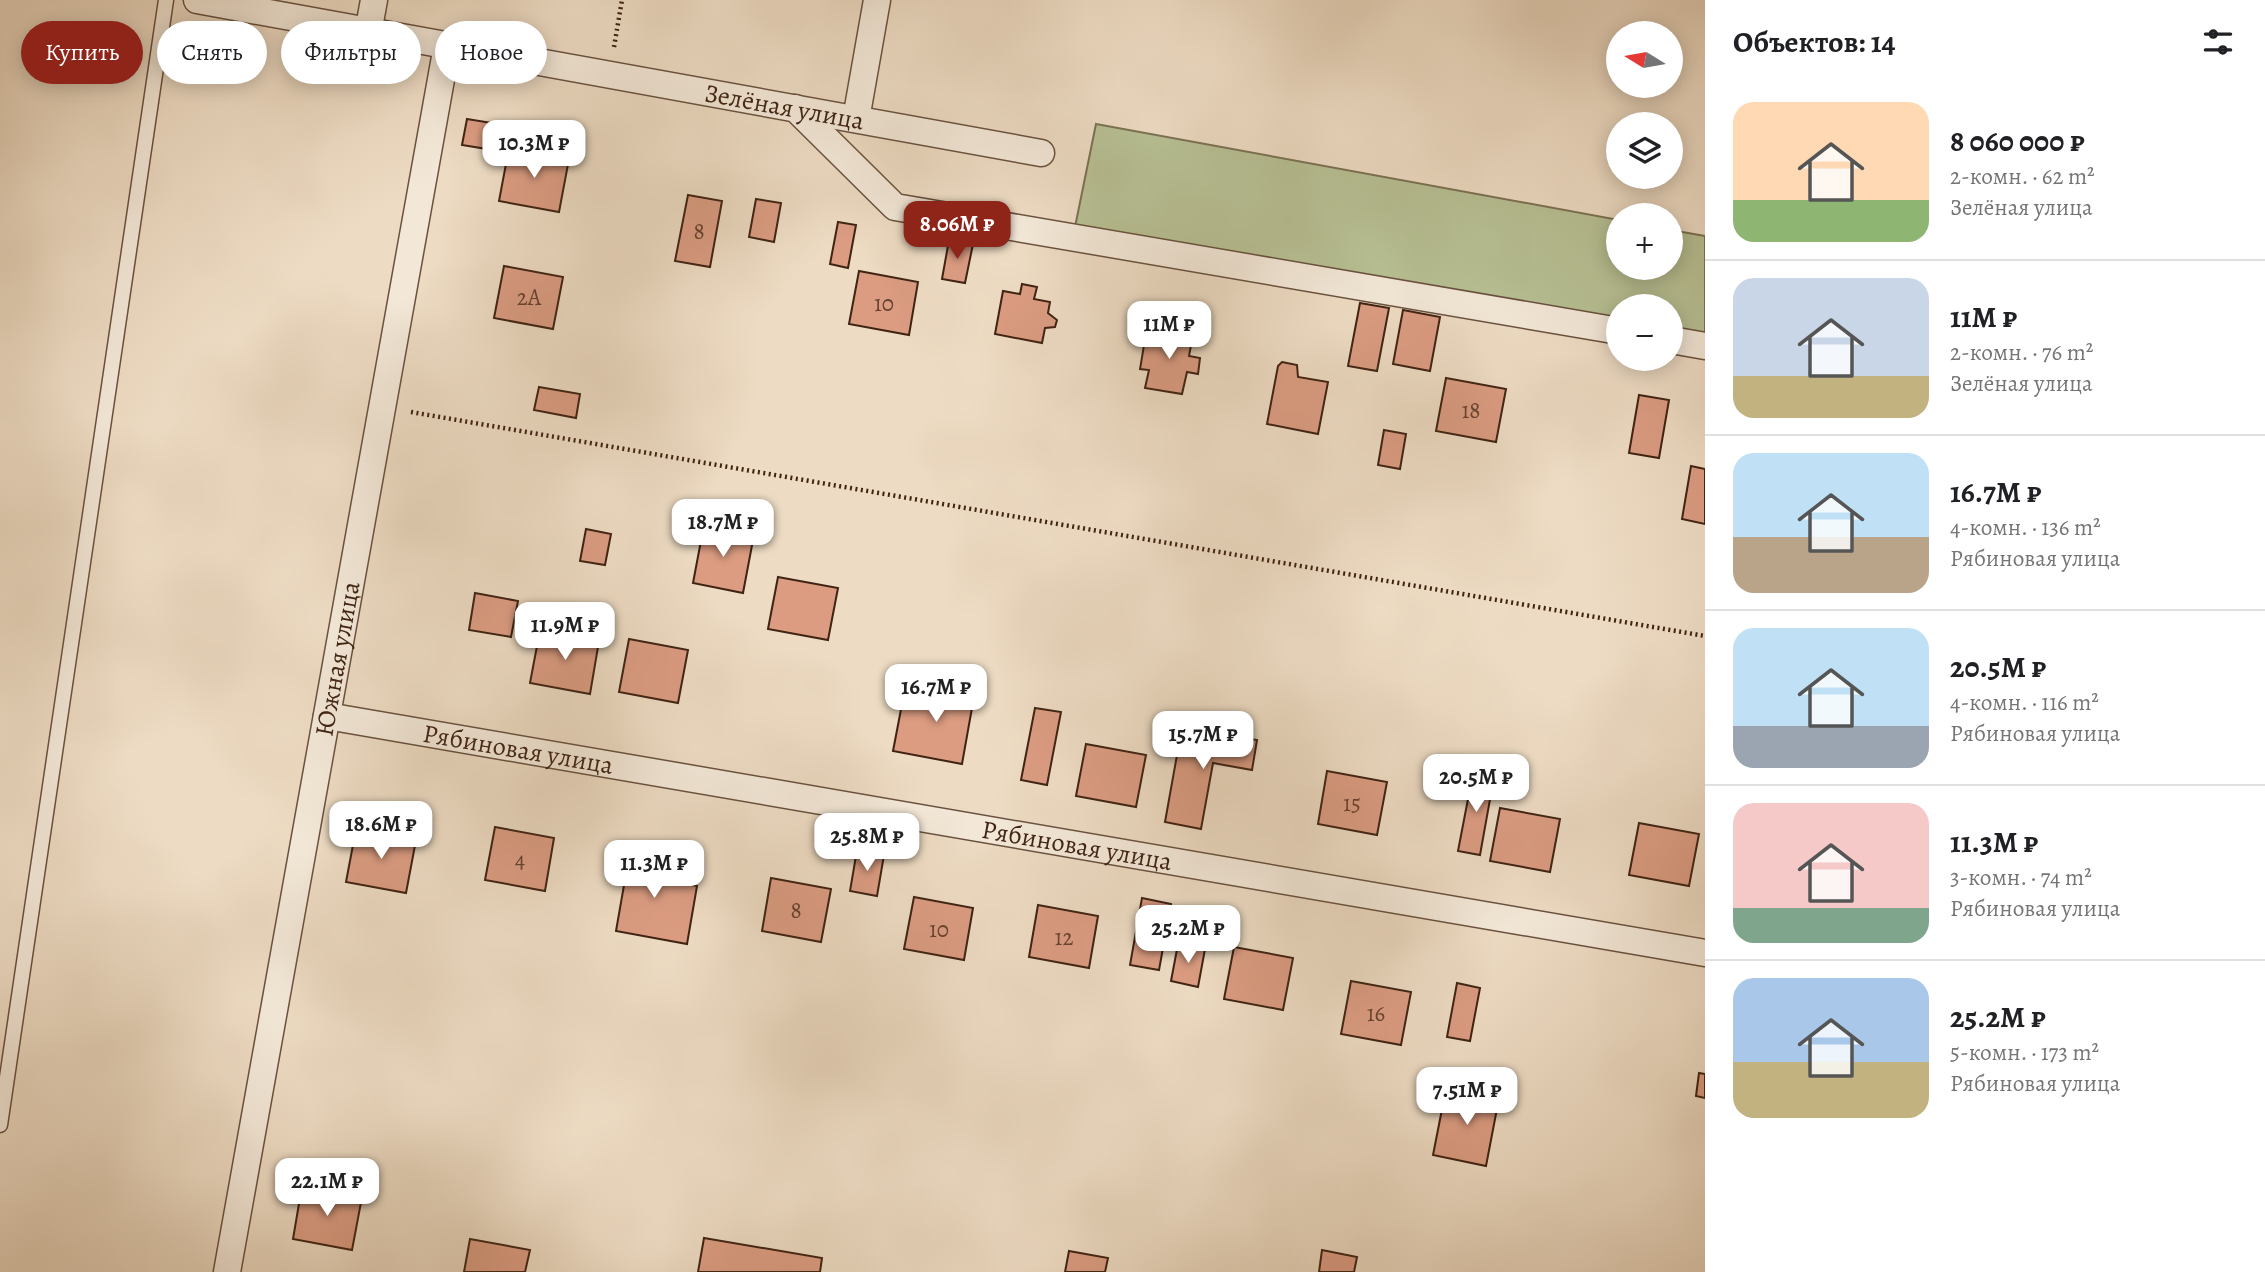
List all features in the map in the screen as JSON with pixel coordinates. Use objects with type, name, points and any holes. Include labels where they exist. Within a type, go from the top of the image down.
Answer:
[{"type":"street","name":"Зелёная улица","points":[[197,0],[306,21]]},
{"type":"street","points":[[370,21],[374,0]]},
{"type":"street","points":[[856,119],[877,0]]},
{"type":"street","name":"Зелёная улица","points":[[547,63],[1041,153]]},
{"type":"street","name":"Южная улица","points":[[227,1272],[440,84]]},
{"type":"street","points":[[795,108],[895,207],[1606,329]]},
{"type":"street","points":[[1683,342],[1705,346]]},
{"type":"street","name":"Рябиновая улица","points":[[327,716],[1705,953]]},
{"type":"lane","points":[[0,1125],[166,0]]},
{"type":"path","points":[[610,74],[622,0]]},
{"type":"path","points":[[382,407],[1705,636]]},
{"type":"green space","points":[[1096,124],[1606,218],[1606,280],[1683,280],[1683,232],[1705,236],[1705,335],[1683,331],[1683,294],[1606,294],[1606,318],[1075,227]]},
{"type":"building","points":[[467,119],[492,123],[487,149],[462,145]]},
{"type":"building","points":[[509,148],[569,159],[559,212],[499,201]]},
{"type":"building","points":[[688,195],[722,201],[710,267],[675,261]]},
{"type":"building","points":[[756,199],[781,203],[774,242],[749,237]]},
{"type":"building","points":[[838,222],[856,225],[848,268],[830,264]]},
{"type":"building","points":[[949,240],[973,244],[965,283],[942,279]]},
{"type":"building","points":[[504,266],[563,277],[553,329],[494,318]]},
{"type":"building","points":[[859,271],[918,282],[909,335],[849,324]]},
{"type":"building","points":[[1022,284],[1037,287],[1034,299],[1050,302],[1048,313],[1057,320],[1055,327],[1045,328],[1042,343],[995,334],[1003,291],[1020,294]]},
{"type":"building","points":[[1360,303],[1389,308],[1377,371],[1348,366]]},
{"type":"building","points":[[1403,310],[1440,317],[1430,371],[1393,364]]},
{"type":"building","points":[[1157,328],[1193,335],[1189,356],[1200,358],[1198,374],[1187,372],[1182,394],[1145,388],[1149,370],[1140,369],[1144,345],[1153,346]]},
{"type":"building","points":[[1282,362],[1297,365],[1298,377],[1328,382],[1318,434],[1267,424],[1278,366]]},
{"type":"building","points":[[1446,378],[1506,389],[1496,442],[1436,431]]},
{"type":"building","points":[[539,387],[580,394],[576,418],[534,410]]},
{"type":"building","points":[[1639,395],[1669,400],[1659,458],[1629,453]]},
{"type":"building","points":[[1384,430],[1406,434],[1400,469],[1378,465]]},
{"type":"building","points":[[1691,466],[1705,469],[1705,524],[1682,519]]},
{"type":"building","points":[[722,521],[738,524],[736,537],[753,540],[743,593],[693,583],[703,530],[720,533]]},
{"type":"building","points":[[586,529],[611,534],[605,565],[580,561]]},
{"type":"building","points":[[778,577],[838,588],[828,640],[768,629]]},
{"type":"building","points":[[475,593],[518,601],[511,637],[469,630]]},
{"type":"building","points":[[540,630],[599,641],[590,694],[530,683]]},
{"type":"building","points":[[629,639],[688,650],[678,703],[619,692]]},
{"type":"building","points":[[926,681],[975,691],[962,764],[893,751],[903,699],[922,703]]},
{"type":"building","points":[[1035,708],[1061,712],[1047,785],[1021,780]]},
{"type":"building","points":[[1182,727],[1257,740],[1252,770],[1213,763],[1201,829],[1165,822]]},
{"type":"building","points":[[1086,744],[1146,755],[1136,807],[1076,796]]},
{"type":"building","points":[[1327,771],[1387,782],[1377,835],[1318,824]]},
{"type":"building","points":[[1473,773],[1494,777],[1480,855],[1458,851]]},
{"type":"building","points":[[1500,808],[1560,819],[1550,872],[1490,861]]},
{"type":"building","points":[[1639,823],[1699,834],[1689,886],[1629,875]]},
{"type":"building","points":[[495,827],[554,838],[545,891],[485,880]]},
{"type":"building","points":[[356,829],[416,840],[406,893],[346,882]]},
{"type":"building","points":[[631,845],[663,851],[658,879],[697,886],[687,944],[616,931]]},
{"type":"building","points":[[857,850],[884,855],[877,896],[850,891]]},
{"type":"building","points":[[771,878],[831,889],[821,942],[762,931]]},
{"type":"building","points":[[914,897],[973,908],[964,960],[904,949]]},
{"type":"building","points":[[1142,898],[1171,904],[1159,970],[1130,965]]},
{"type":"building","points":[[1038,905],[1098,916],[1089,968],[1029,957]]},
{"type":"building","points":[[1178,944],[1205,949],[1198,987],[1171,981]]},
{"type":"building","points":[[1234,947],[1293,958],[1283,1010],[1224,999]]},
{"type":"building","points":[[1351,981],[1411,992],[1401,1045],[1341,1034]]},
{"type":"building","points":[[1457,983],[1480,988],[1470,1041],[1447,1037]]},
{"type":"building","points":[[1699,1073],[1705,1074],[1705,1098],[1696,1096]]},
{"type":"building","points":[[1470,1087],[1500,1093],[1486,1166],[1433,1155],[1445,1094],[1468,1099]]},
{"type":"building","points":[[302,1186],[362,1197],[352,1250],[293,1239]]},
{"type":"building","points":[[704,1238],[822,1258],[820,1272],[698,1272]]},
{"type":"building","points":[[470,1239],[530,1250],[525,1272],[464,1272]]},
{"type":"building","points":[[1322,1250],[1357,1257],[1354,1272],[1319,1272]]},
{"type":"building","points":[[1069,1251],[1108,1258],[1105,1272],[1065,1272]]}]
